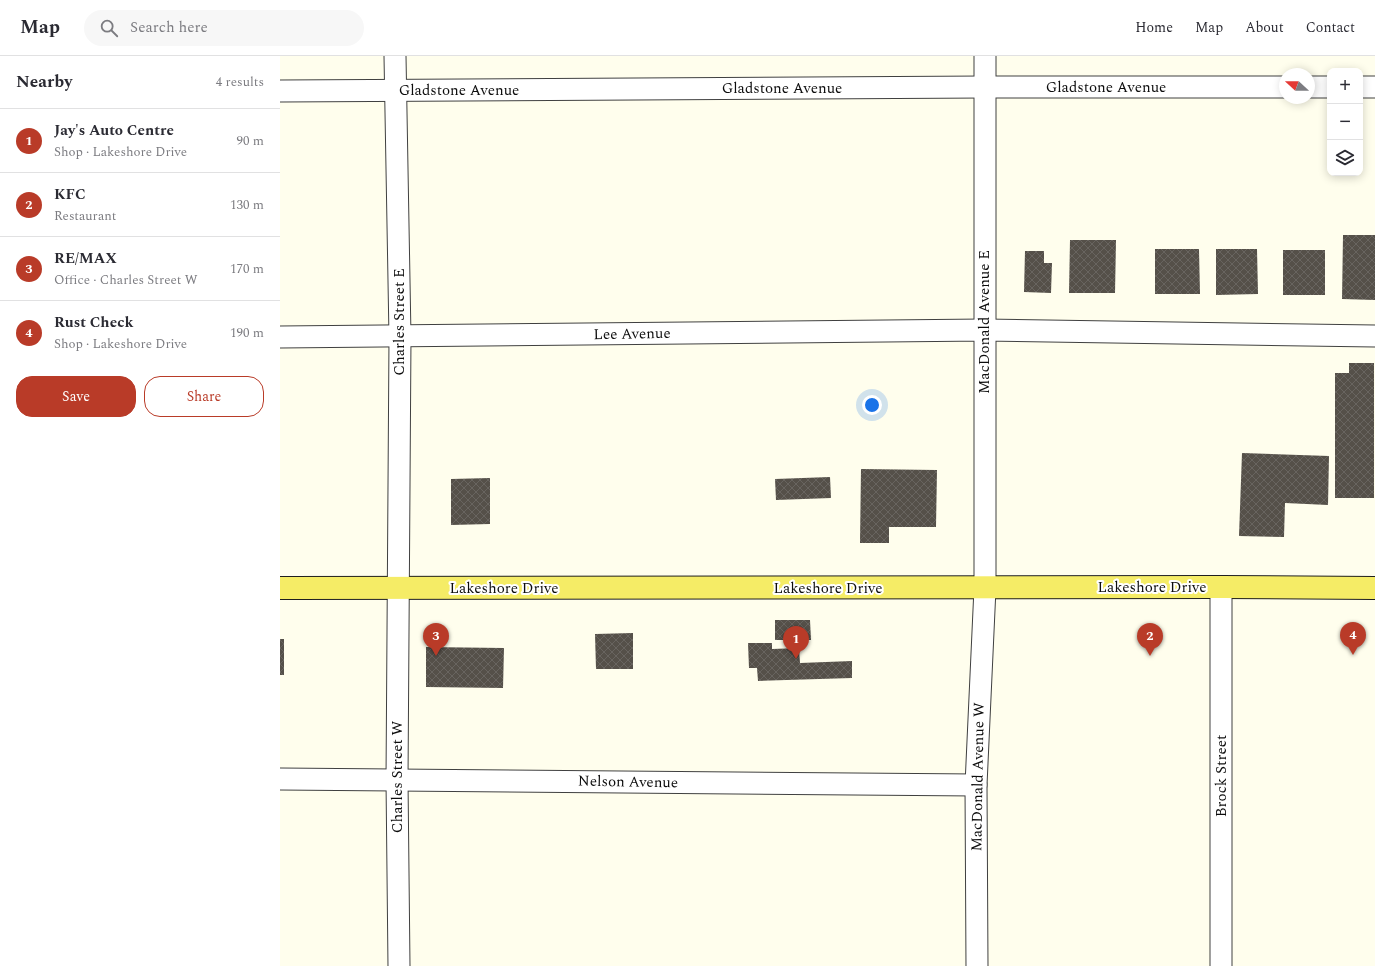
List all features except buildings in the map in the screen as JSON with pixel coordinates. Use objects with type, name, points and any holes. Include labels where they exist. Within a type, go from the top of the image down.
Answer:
[{"type":"main road","name":"Lakeshore Drive","points":[[280,588],[1375,588]]},
{"type":"street","name":"Charles Street E","points":[[395,56],[400,337],[399,588]]},
{"type":"street","name":"MacDonald Avenue E","points":[[985,56],[985,588]]},
{"type":"street","name":"Gladstone Avenue","points":[[280,92],[985,86],[1279,87]]},
{"type":"street","points":[[1315,87],[1327,87]]},
{"type":"street","points":[[1363,87],[1375,87]]},
{"type":"street","points":[[984,330],[1375,336]]},
{"type":"street","name":"Lee Avenue","points":[[280,337],[984,330]]},
{"type":"street","name":"Brock Street","points":[[1221,587],[1221,966]]},
{"type":"street","name":"Charles Street W","points":[[399,588],[397,780],[399,966]]},
{"type":"street","name":"MacDonald Avenue W","points":[[977,966],[976,785],[985,588]]},
{"type":"street","name":"Nelson Avenue","points":[[280,779],[976,785]]},
{"type":"place","name":"Rust Check","points":[[1353,655]]},
{"type":"place","name":"RE/MAX","points":[[436,656]]},
{"type":"place","name":"KFC","points":[[1150,656]]},
{"type":"place","name":"Jay's Auto Centre","points":[[796,659]]}]
